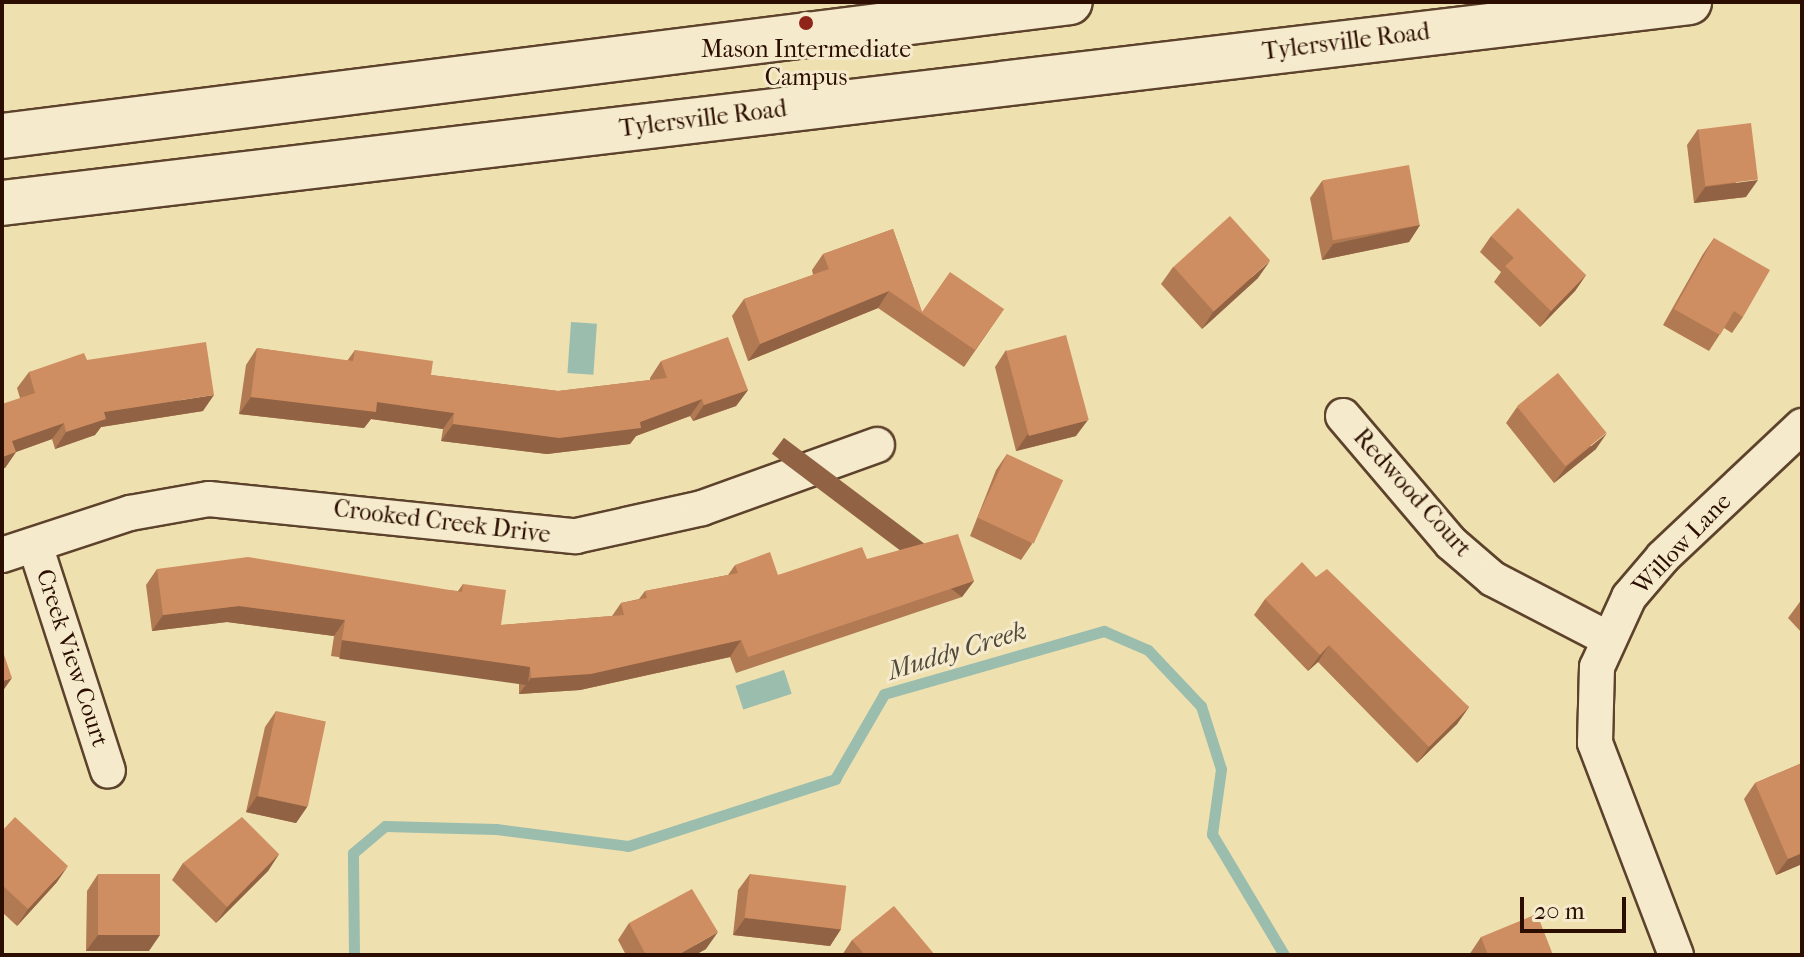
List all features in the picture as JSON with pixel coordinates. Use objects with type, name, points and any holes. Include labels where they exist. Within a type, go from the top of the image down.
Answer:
[{"type":"main road","points":[[2,136],[1070,2]]},
{"type":"main road","name":"Tylersville Road","points":[[2,203],[1689,2]]},
{"type":"street","name":"Redwood Court","points":[[1343,416],[1451,543],[1493,579],[1607,638]]},
{"type":"street","name":"Willow Lane","points":[[1676,955],[1595,743],[1593,692],[1607,638],[1663,557],[1802,426]]},
{"type":"street","name":"Crooked Creek Drive","points":[[2,555],[130,513],[209,499],[576,536],[702,508],[877,445]]},
{"type":"street","name":"Creek View Court","points":[[35,545],[108,771]]},
{"type":"shaded area","points":[[571,322],[597,324],[593,375],[567,373]]},
{"type":"shaded area","points":[[784,670],[792,694],[743,710],[735,686]]},
{"type":"building","points":[[1751,123],[1758,180],[1705,186],[1698,129]]},
{"type":"building","points":[[1409,165],[1420,225],[1333,240],[1322,180]]},
{"type":"building","points":[[1518,208],[1586,275],[1551,311],[1505,266],[1514,258],[1491,236]]},
{"type":"building","points":[[1230,216],[1270,261],[1214,311],[1174,267]]},
{"type":"building","points":[[893,229],[922,312],[950,272],[1004,309],[975,350],[889,291],[760,344],[744,299],[829,269],[823,254]]},
{"type":"building","points":[[1714,238],[1770,270],[1743,317],[1734,311],[1720,335],[1674,309]]},
{"type":"building","points":[[1066,335],[1089,420],[1029,436],[1006,351]]},
{"type":"building","points":[[728,337],[748,390],[704,405],[702,399],[640,422],[641,428],[559,438],[453,424],[454,413],[377,402],[376,412],[251,397],[257,348],[353,361],[355,350],[433,361],[431,375],[558,391],[667,378],[661,361]]},
{"type":"building","points":[[206,342],[214,395],[104,412],[106,419],[66,432],[64,423],[12,441],[16,452],[2,457],[2,404],[35,393],[29,372],[84,353],[87,360]]},
{"type":"building","points":[[1558,373],[1606,433],[1565,466],[1517,406]]},
{"type":"building","points":[[1007,454],[1063,480],[1034,544],[977,517]]},
{"type":"building","points":[[958,534],[974,581],[748,657],[741,640],[591,674],[531,678],[530,667],[342,640],[345,620],[239,606],[163,615],[157,569],[248,557],[462,592],[463,584],[506,590],[501,625],[624,615],[621,603],[647,598],[645,591],[738,573],[735,565],[770,552],[778,575],[862,547],[867,559]]},
{"type":"building","points":[[1302,562],[1316,577],[1327,569],[1469,707],[1429,747],[1329,645],[1320,655],[1265,599]]},
{"type":"building","points":[[2,649],[12,678],[2,681]]},
{"type":"building","points":[[276,711],[326,722],[308,807],[258,796]]},
{"type":"building","points":[[1802,763],[1802,853],[1788,859],[1755,783]]},
{"type":"building","points":[[15,817],[68,866],[28,909],[2,885],[2,831]]},
{"type":"building","points":[[242,817],[279,854],[227,907],[183,863]]},
{"type":"building","points":[[98,874],[160,874],[160,935],[98,935]]},
{"type":"building","points":[[750,874],[846,886],[841,929],[745,918]]},
{"type":"building","points":[[692,889],[718,932],[678,955],[646,955],[629,923]]},
{"type":"building","points":[[894,906],[935,955],[865,955],[852,940]]},
{"type":"building","points":[[1537,914],[1553,955],[1488,955],[1481,937]]},
{"type":"waterway","name":"Muddy Creek","points":[[354,955],[353,853],[385,826],[496,829],[628,846],[835,779],[884,694],[1104,631],[1148,650],[1201,706],[1221,769],[1212,834],[1284,955]]},
{"type":"place","name":"Mason Intermediate Campus","points":[[806,23]]}]
